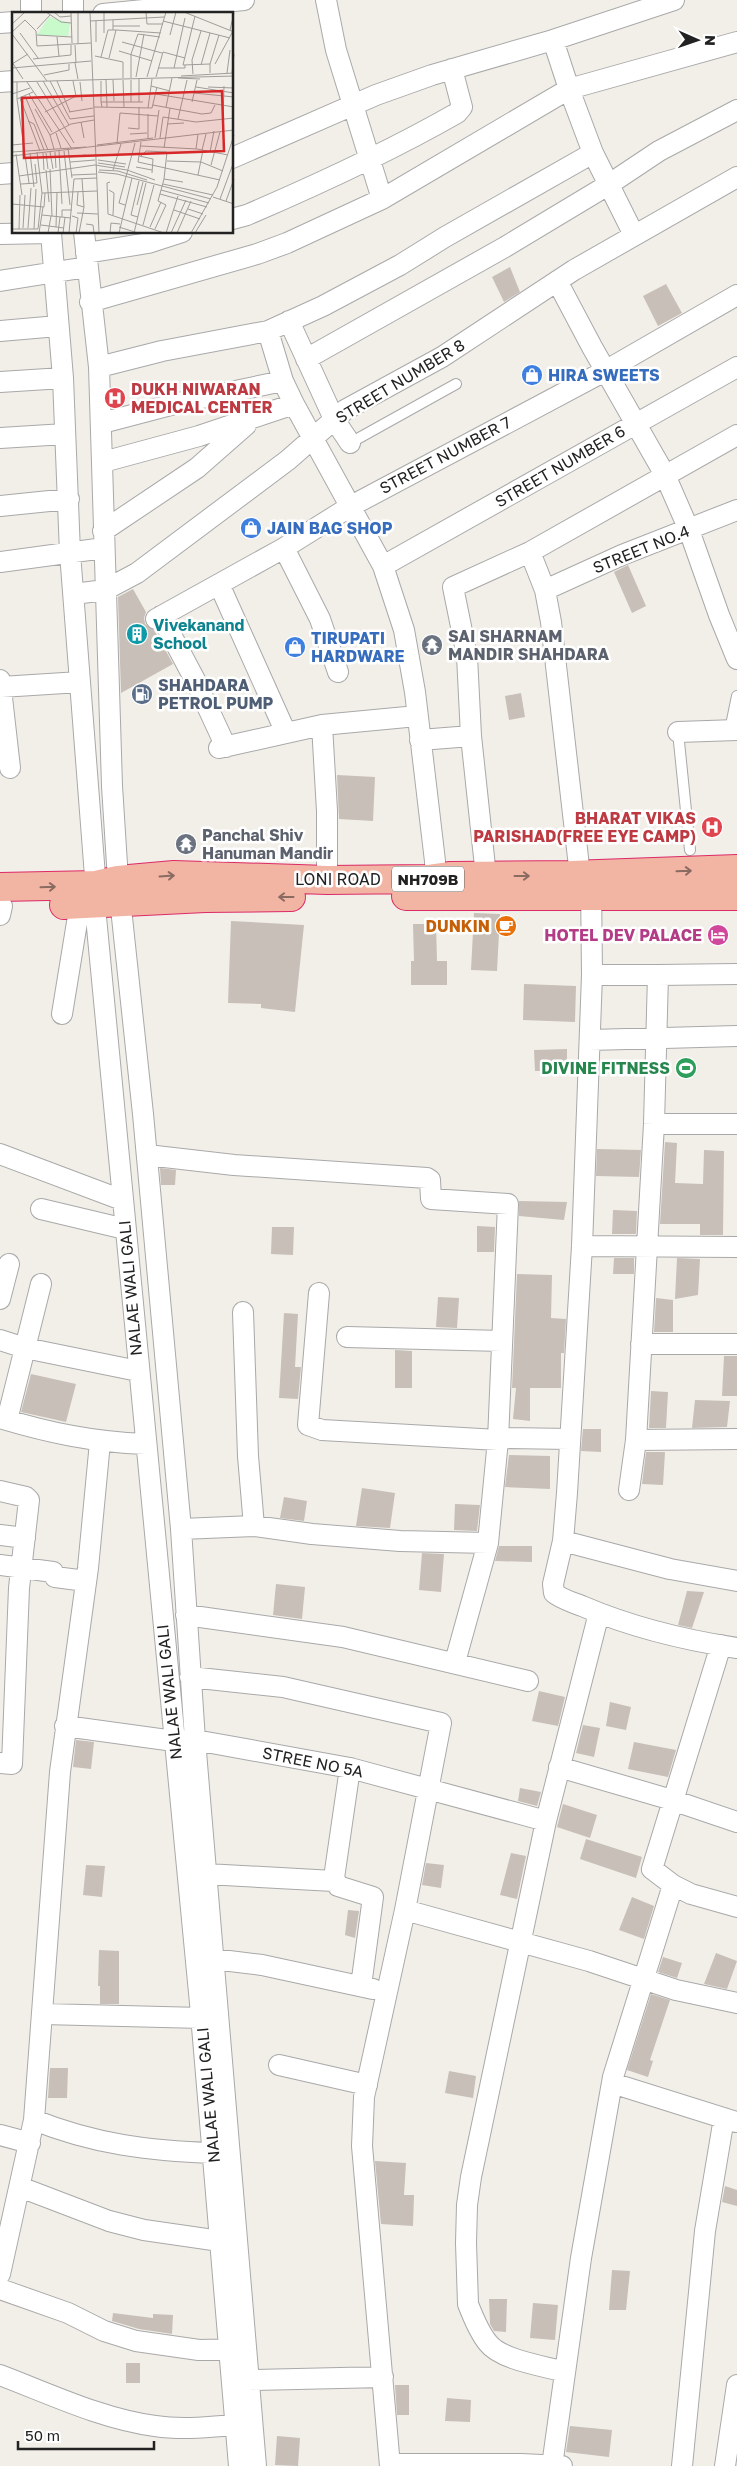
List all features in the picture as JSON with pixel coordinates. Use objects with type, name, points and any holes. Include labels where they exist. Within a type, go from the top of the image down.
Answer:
[{"type":"highway","name":"LONI ROAD","points":[[0,903],[205,898],[587,881],[737,869]]},
{"type":"highway","name":"LONI ROAD","points":[[105,899],[174,875],[327,880],[436,887],[486,876],[587,881],[737,896]]},
{"type":"street","points":[[124,12],[244,0]]},
{"type":"street","points":[[326,0],[336,50],[382,199]]},
{"type":"street","points":[[234,157],[352,104],[452,69],[553,40],[674,0]]},
{"type":"street","points":[[553,40],[568,89],[593,153],[634,235]]},
{"type":"street","points":[[90,302],[257,254],[382,199],[568,89],[737,42]]},
{"type":"street","points":[[234,218],[256,211],[371,160],[415,138],[461,110],[462,104],[452,69]]},
{"type":"street","points":[[306,359],[496,252],[608,186],[659,151],[737,110]]},
{"type":"street","points":[[99,367],[162,350],[268,331],[289,322],[400,265],[445,237],[593,153]]},
{"type":"street","name":"STREET NUMBER 8","points":[[74,594],[105,590],[137,573],[313,439],[345,410],[442,357],[557,281],[634,235],[737,178]]},
{"type":"street","points":[[52,234],[72,266],[90,302],[99,367],[104,462],[105,590],[112,786],[105,899],[62,1014]]},
{"type":"street","points":[[83,234],[72,266],[58,326],[63,378],[70,553],[80,682],[105,899],[148,1155],[181,1529],[190,1677],[213,1959],[238,2349],[249,2380],[256,2466]]},
{"type":"street","points":[[0,281],[72,266],[176,234]]},
{"type":"street","points":[[557,281],[605,371],[665,475],[689,530],[718,615],[737,659]]},
{"type":"street","name":"STREET NUMBER 7","points":[[286,733],[223,748],[196,680],[158,617],[284,548],[351,506],[605,371],[737,295]]},
{"type":"street","points":[[289,322],[334,419],[350,443]]},
{"type":"street","points":[[0,331],[58,326]]},
{"type":"street","points":[[268,331],[284,381],[294,404],[383,566],[409,650],[436,887]]},
{"type":"street","name":"STREET NUMBER 6","points":[[383,566],[504,500],[635,423],[737,367]]},
{"type":"street","points":[[0,382],[63,378]]},
{"type":"street","points":[[102,424],[178,403],[284,381]]},
{"type":"street","points":[[104,462],[251,420],[294,404]]},
{"type":"street","points":[[0,562],[70,553],[104,540],[197,468],[251,420]]},
{"type":"street","points":[[0,438],[65,434]]},
{"type":"street","points":[[486,876],[470,736],[468,658],[453,587],[530,552],[737,435]]},
{"type":"street","points":[[0,506],[69,499]]},
{"type":"street","name":"STREET NO.4","points":[[545,590],[622,555],[737,510]]},
{"type":"street","points":[[284,548],[320,620],[338,672]]},
{"type":"street","points":[[530,552],[545,590],[553,640],[587,881],[592,975],[582,1246],[563,1541],[553,1584],[554,1593],[599,1614],[667,1634],[729,1647],[672,1800],[652,1870],[673,1885],[691,1894],[737,1907]]},
{"type":"street","points":[[219,584],[286,733],[322,725],[417,716]]},
{"type":"street","points":[[10,768],[0,684],[80,682]]},
{"type":"street","points":[[322,725],[327,810],[327,880]]},
{"type":"street","points":[[678,732],[734,730]]},
{"type":"street","points":[[420,740],[470,736]]},
{"type":"street","name":"NALAE WALI GALI","points":[[105,899],[122,1200],[202,2018],[220,2241],[238,2349],[235,2425],[239,2466]]},
{"type":"street","points":[[592,975],[737,974]]},
{"type":"street","points":[[629,1490],[636,1440],[654,1124],[658,975]]},
{"type":"street","points":[[590,1040],[737,1036]]},
{"type":"street","points":[[654,1124],[737,1124]]},
{"type":"street","points":[[0,1154],[122,1200]]},
{"type":"street","points":[[148,1155],[234,1165],[427,1178],[430,1180],[431,1199],[508,1204],[498,1440],[488,1543],[455,1662]]},
{"type":"street","points":[[41,1209],[125,1229]]},
{"type":"street","points":[[582,1246],[737,1247]]},
{"type":"street","points":[[0,1299],[9,1264]]},
{"type":"street","points":[[41,1284],[25,1348],[3,1419],[50,1433],[100,1442],[145,1444]]},
{"type":"street","points":[[319,1293],[308,1425],[322,1430],[498,1440],[500,1438],[570,1439]]},
{"type":"street","points":[[243,1312],[248,1456],[254,1526]]},
{"type":"street","points":[[347,1337],[502,1340]]},
{"type":"street","points":[[0,1340],[25,1348],[138,1371]]},
{"type":"street","points":[[641,1344],[737,1344]]},
{"type":"street","points":[[636,1440],[737,1439]]},
{"type":"street","points":[[0,2274],[8,2206],[20,2187],[34,2120],[60,1772],[86,1582],[100,1442]]},
{"type":"street","points":[[0,1491],[28,1498],[21,1569],[12,1764],[0,1763]]},
{"type":"street","points":[[181,1529],[254,1526],[312,1534],[400,1541],[488,1543]]},
{"type":"street","points":[[0,1535],[25,1538]]},
{"type":"street","points":[[563,1541],[670,1569],[737,1581]]},
{"type":"street","points":[[0,1566],[53,1572],[55,1577],[86,1582]]},
{"type":"street","points":[[564,2372],[514,2358],[497,2351],[488,2344],[468,2304],[467,2205],[519,1942],[558,1767],[599,1614]]},
{"type":"street","points":[[186,1615],[315,1632],[455,1662],[528,1681]]},
{"type":"street","points":[[190,1677],[282,1687],[441,1723],[430,1788],[367,2085],[362,2124],[362,2146],[390,2465],[555,2466],[564,2372],[581,2258],[612,2083],[642,1980],[673,1885]]},
{"type":"street","name":"STREE NO 5A","points":[[65,1726],[174,1741],[195,1740],[350,1768],[430,1788],[546,1821]]},
{"type":"street","points":[[558,1767],[672,1800],[737,1822]]},
{"type":"street","points":[[350,1768],[334,1881],[338,1886],[373,1897],[361,1986]]},
{"type":"street","points":[[206,1874],[334,1881]]},
{"type":"street","points":[[405,1910],[590,1962],[642,1980],[737,2003]]},
{"type":"street","points":[[213,1959],[262,1966],[386,1992]]},
{"type":"street","points":[[43,2014],[202,2018]]},
{"type":"street","points":[[279,2065],[367,2085]]},
{"type":"street","points":[[612,2083],[730,2120],[705,2230],[682,2466]]},
{"type":"street","points":[[34,2120],[71,2135],[128,2148],[214,2153]]},
{"type":"street","points":[[0,2135],[30,2143]]},
{"type":"street","points":[[20,2187],[109,2221],[144,2230],[220,2241]]},
{"type":"street","points":[[0,2289],[68,2313],[104,2331],[136,2341],[175,2347],[238,2349]]},
{"type":"street","points":[[0,2375],[112,2415],[154,2426],[184,2428],[235,2425]]},
{"type":"street","points":[[249,2380],[383,2377]]},
{"type":"street","points":[[724,2466],[737,2385]]},
{"type":"lane","points":[[350,443],[456,384]]},
{"type":"lane","points":[[734,730],[737,696]]},
{"type":"lane","points":[[678,732],[690,850]]},
{"type":"building","points":[[510,267],[520,292],[504,302],[492,277]]},
{"type":"building","points":[[666,284],[682,313],[658,326],[643,296]]},
{"type":"building","points":[[628,565],[646,606],[632,613],[614,572]]},
{"type":"building","name":"Vivekanand School","points":[[133,589],[146,612],[145,624],[155,631],[173,664],[121,693],[118,597]]},
{"type":"building","points":[[521,693],[525,717],[509,720],[505,696]]},
{"type":"building","points":[[337,775],[375,777],[373,821],[339,819]]},
{"type":"building","points":[[474,913],[500,914],[497,971],[471,970]]},
{"type":"building","points":[[231,921],[304,925],[295,1012],[261,1008],[261,1004],[228,1003]]},
{"type":"building","points":[[413,924],[436,924],[437,961],[447,961],[447,985],[411,985],[411,961],[414,961]]},
{"type":"building","points":[[524,984],[576,986],[575,1022],[523,1020]]},
{"type":"building","points":[[567,1049],[567,1071],[535,1071],[534,1050]]},
{"type":"building","points":[[665,1142],[677,1143],[675,1183],[703,1184],[704,1150],[724,1151],[723,1235],[700,1235],[700,1224],[660,1224]]},
{"type":"building","points":[[597,1149],[641,1150],[639,1177],[596,1176]]},
{"type":"building","points":[[160,1168],[176,1170],[175,1185],[161,1185]]},
{"type":"building","points":[[519,1201],[567,1202],[564,1220],[519,1216]]},
{"type":"building","points":[[613,1210],[637,1211],[636,1234],[612,1234]]},
{"type":"building","points":[[477,1226],[495,1227],[494,1252],[477,1252]]},
{"type":"building","points":[[272,1227],[294,1227],[293,1255],[271,1254]]},
{"type":"building","points":[[614,1258],[634,1258],[634,1274],[613,1274]]},
{"type":"building","points":[[677,1258],[700,1259],[698,1295],[675,1299]]},
{"type":"building","points":[[517,1274],[552,1275],[551,1318],[566,1319],[564,1353],[561,1353],[561,1388],[530,1388],[530,1421],[513,1419],[516,1388],[512,1388]]},
{"type":"building","points":[[438,1297],[459,1298],[457,1328],[436,1327]]},
{"type":"building","points":[[656,1298],[673,1300],[673,1332],[654,1332]]},
{"type":"building","points":[[284,1313],[298,1314],[295,1367],[301,1367],[298,1399],[279,1398]]},
{"type":"building","points":[[395,1350],[412,1351],[412,1388],[395,1388]]},
{"type":"building","points":[[724,1356],[737,1356],[737,1396],[722,1396]]},
{"type":"building","points":[[31,1374],[76,1384],[66,1422],[21,1412]]},
{"type":"building","points":[[651,1391],[668,1392],[666,1428],[649,1428]]},
{"type":"building","points":[[695,1400],[730,1401],[727,1427],[692,1428]]},
{"type":"building","points":[[583,1429],[601,1429],[601,1452],[581,1451]]},
{"type":"building","points":[[646,1452],[665,1452],[663,1485],[642,1484]]},
{"type":"building","points":[[509,1455],[550,1456],[550,1489],[505,1487]]},
{"type":"building","points":[[362,1488],[395,1493],[390,1528],[356,1526]]},
{"type":"building","points":[[284,1497],[307,1501],[304,1521],[280,1518]]},
{"type":"building","points":[[455,1504],[480,1505],[477,1531],[454,1530]]},
{"type":"building","points":[[499,1546],[532,1546],[532,1562],[495,1561]]},
{"type":"building","points":[[422,1553],[444,1554],[441,1592],[419,1590]]},
{"type":"building","points":[[276,1584],[305,1587],[302,1619],[273,1615]]},
{"type":"building","points":[[687,1591],[704,1592],[692,1628],[678,1625]]},
{"type":"building","points":[[539,1691],[565,1697],[558,1726],[532,1721]]},
{"type":"building","points":[[610,1702],[631,1707],[626,1730],[606,1726]]},
{"type":"building","points":[[583,1725],[600,1728],[594,1757],[576,1753]]},
{"type":"building","points":[[76,1740],[94,1742],[91,1769],[73,1767]]},
{"type":"building","points":[[634,1742],[676,1750],[668,1777],[628,1769]]},
{"type":"building","points":[[520,1788],[541,1792],[537,1806],[518,1801]]},
{"type":"building","points":[[563,1804],[597,1815],[590,1838],[557,1827]]},
{"type":"building","points":[[586,1839],[642,1857],[636,1878],[580,1859]]},
{"type":"building","points":[[511,1853],[526,1856],[517,1899],[500,1895]]},
{"type":"building","points":[[426,1863],[444,1865],[441,1888],[422,1885]]},
{"type":"building","points":[[86,1865],[105,1866],[102,1897],[83,1895]]},
{"type":"building","points":[[632,1897],[654,1906],[644,1939],[619,1930]]},
{"type":"building","points":[[348,1910],[359,1911],[355,1938],[345,1935]]},
{"type":"building","points":[[99,1950],[119,1951],[119,2004],[100,2004],[100,1986],[98,1986]]},
{"type":"building","points":[[716,1953],[737,1961],[727,1989],[704,1984]]},
{"type":"building","points":[[663,1957],[682,1963],[677,1978],[658,1972]]},
{"type":"building","points":[[651,1994],[670,2000],[650,2060],[653,2061],[648,2077],[627,2070]]},
{"type":"building","points":[[50,2068],[68,2068],[67,2098],[48,2098]]},
{"type":"building","points":[[449,2071],[476,2076],[473,2098],[445,2093]]},
{"type":"building","points":[[375,2161],[406,2163],[404,2195],[414,2195],[413,2226],[381,2224]]},
{"type":"building","points":[[725,2186],[737,2190],[737,2206],[722,2202]]},
{"type":"building","points":[[612,2270],[630,2271],[626,2310],[609,2310]]},
{"type":"building","points":[[489,2299],[507,2299],[506,2332],[494,2331],[490,2324]]},
{"type":"building","points":[[533,2303],[558,2305],[555,2340],[530,2338]]},
{"type":"building","points":[[113,2313],[153,2318],[153,2314],[173,2315],[172,2334],[139,2329],[112,2321]]},
{"type":"building","points":[[126,2363],[140,2363],[140,2383],[126,2383]]},
{"type":"building","points":[[395,2385],[409,2385],[409,2415],[397,2415]]},
{"type":"building","points":[[447,2398],[471,2400],[470,2422],[445,2421]]},
{"type":"building","points":[[570,2426],[612,2430],[609,2457],[566,2452]]},
{"type":"building","points":[[277,2436],[300,2438],[298,2466],[275,2465]]},
{"type":"place","name":"HIRA SWEETS","points":[[532,375]]},
{"type":"place","name":"DUKH NIWARAN MEDICAL CENTER","points":[[115,398]]},
{"type":"place","name":"JAIN BAG SHOP","points":[[251,528]]},
{"type":"place","name":"Vivekanand School","points":[[137,634]]},
{"type":"place","name":"SAI SHARNAM MANDIR SHAHDARA","points":[[432,645]]},
{"type":"place","name":"TIRUPATI HARDWARE","points":[[295,647]]},
{"type":"place","name":"SHAHDARA PETROL PUMP","points":[[142,694]]},
{"type":"place","name":"BHARAT VIKAS PARISHAD(FREE EYE CAMP)","points":[[712,827]]},
{"type":"place","name":"Panchal Shiv Hanuman Mandir","points":[[186,844]]},
{"type":"place","name":"DUNKIN","points":[[506,926]]},
{"type":"place","name":"HOTEL DEV PALACE","points":[[718,935]]},
{"type":"place","name":"DIVINE FITNESS","points":[[686,1068]]}]
